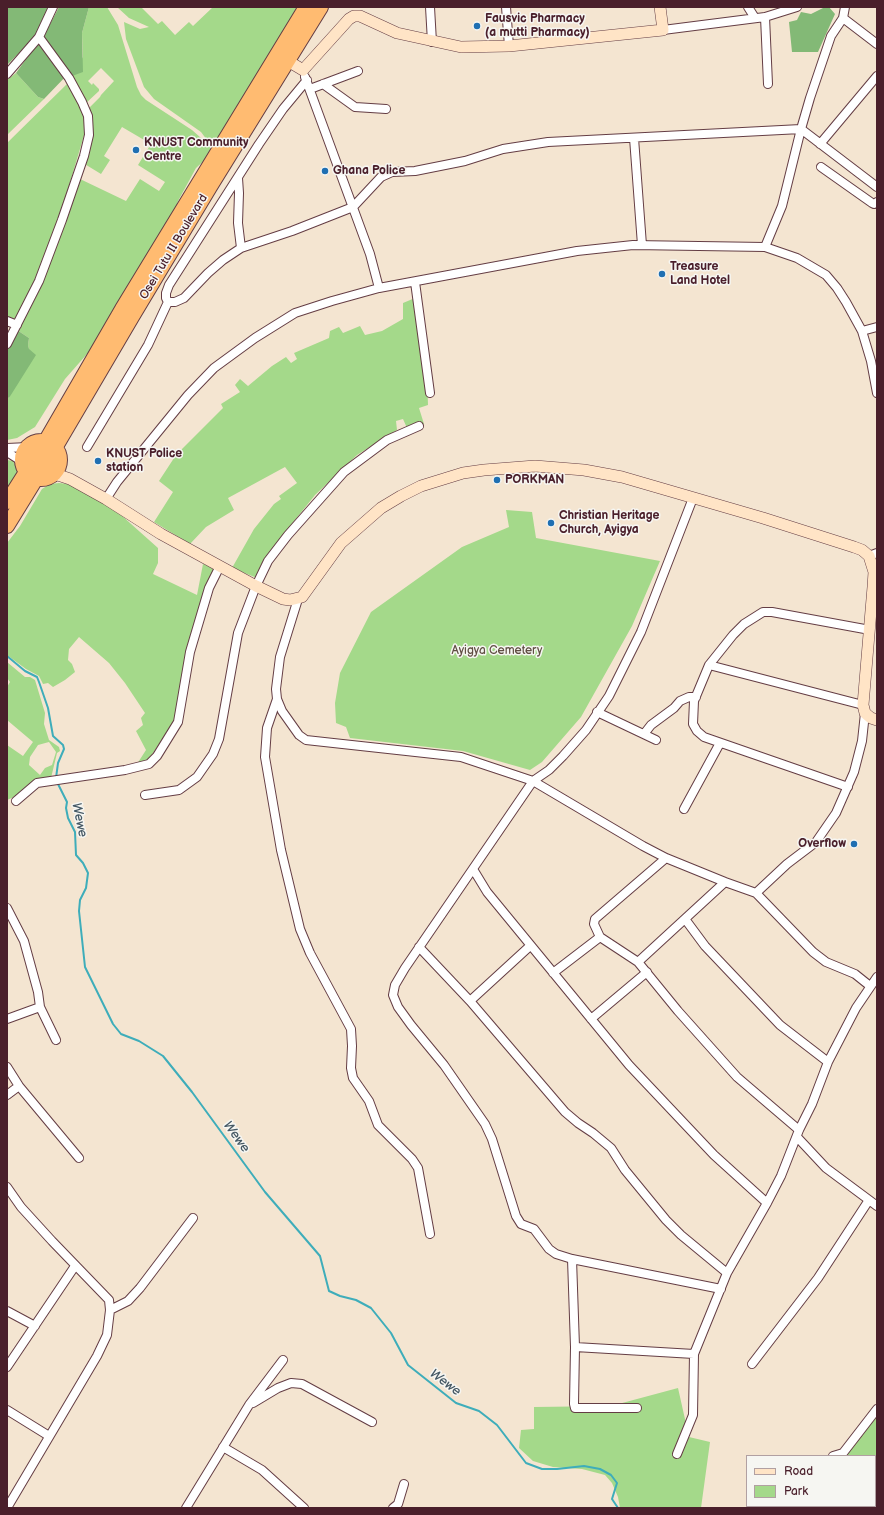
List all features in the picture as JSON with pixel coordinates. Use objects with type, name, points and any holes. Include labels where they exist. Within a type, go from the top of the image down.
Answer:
[{"type":"highway","name":"Osei Tutu II Boulevard","points":[[36,476],[40,445],[306,7]]},
{"type":"highway","name":"Osei Tutu II Boulevard","points":[[40,445],[132,317],[321,7]]},
{"type":"highway","points":[[7,502],[36,476],[60,460],[40,445],[22,455],[36,476],[39,487],[16,526],[7,536]]},
{"type":"highway","points":[[7,526],[36,476]]},
{"type":"street","points":[[7,74],[39,37],[53,7]]},
{"type":"street","points":[[430,7],[432,42]]},
{"type":"street","points":[[506,7],[509,46]]},
{"type":"street","points":[[660,7],[662,30]]},
{"type":"street","points":[[748,7],[755,18]]},
{"type":"street","points":[[87,447],[148,346],[168,302],[166,293],[169,284],[305,75],[349,19],[354,16],[360,16],[397,33],[432,42],[461,47],[509,46],[662,30],[765,17],[797,7]]},
{"type":"street","points":[[765,247],[782,206],[801,129],[831,36],[843,18],[845,7]]},
{"type":"street","points":[[765,17],[768,84]]},
{"type":"street","points":[[843,18],[877,44]]},
{"type":"street","points":[[7,344],[39,281],[60,227],[84,156],[89,135],[88,116],[79,97],[69,78],[39,37]]},
{"type":"street","points":[[288,61],[305,75],[370,254],[379,288]]},
{"type":"street","points":[[310,89],[358,71]]},
{"type":"street","points":[[820,144],[877,76]]},
{"type":"street","points":[[323,84],[355,107],[386,109]]},
{"type":"street","points":[[168,302],[176,302],[184,298],[223,260],[241,248],[292,231],[353,207],[381,177],[392,172],[415,171],[465,161],[503,148],[548,142],[801,129],[877,187]]},
{"type":"street","points":[[634,138],[642,245]]},
{"type":"street","points":[[822,166],[872,203],[874,204],[877,202]]},
{"type":"street","points":[[238,178],[238,223],[241,248]]},
{"type":"street","points":[[106,499],[117,482],[188,395],[214,368],[255,338],[295,313],[332,300],[379,288],[578,251],[642,245],[765,247],[797,258],[826,275],[837,288],[862,331],[871,361],[877,393]]},
{"type":"street","points":[[415,282],[430,393]]},
{"type":"street","points":[[7,320],[17,325]]},
{"type":"street","points":[[862,331],[877,327]]},
{"type":"street","points":[[145,795],[179,790],[197,777],[213,754],[219,739],[238,634],[256,586],[268,561],[288,535],[344,472],[387,440],[419,426]]},
{"type":"street","points":[[7,448],[40,445]]},
{"type":"street","points":[[7,452],[36,476],[58,475],[70,479],[106,499],[161,534],[256,586],[283,599],[298,599]]},
{"type":"street","points":[[756,892],[787,864],[816,842],[836,813],[854,772],[862,741],[870,630],[875,587],[873,554],[854,546],[622,477],[584,470],[534,466],[484,470],[463,474],[421,486],[401,496],[381,508],[341,543],[323,566],[306,592],[298,599],[280,657],[276,689],[277,699],[282,711],[294,730],[306,740],[461,757],[533,781],[666,858],[725,882],[756,892],[814,952],[826,962],[855,974],[870,986]]},
{"type":"street","points":[[693,498],[641,632],[609,696],[586,730],[563,756],[550,770],[533,781],[394,985],[393,995],[398,1007],[444,1065],[485,1124],[492,1139],[516,1216],[522,1224],[534,1229],[549,1249],[556,1254],[572,1259],[721,1289]]},
{"type":"street","points":[[16,801],[37,783],[133,768],[148,764],[157,756],[178,722],[190,652],[209,588],[220,566]]},
{"type":"street","points":[[848,786],[704,737],[697,731],[693,724],[694,701],[709,665],[733,635],[744,624],[763,612],[772,612],[870,630]]},
{"type":"street","points":[[709,665],[864,709],[871,718],[877,720]]},
{"type":"street","points":[[644,734],[651,725],[674,708],[680,701],[689,697],[696,697]]},
{"type":"street","points":[[277,699],[268,728],[265,757],[281,850],[300,929],[310,953],[351,1029],[351,1068],[354,1078],[369,1101],[378,1125],[412,1159],[418,1168],[430,1234]]},
{"type":"street","points":[[597,712],[656,740]]},
{"type":"street","points":[[684,809],[720,743]]},
{"type":"street","points":[[666,858],[595,919],[594,924],[600,937],[638,962],[678,1011],[737,1077],[798,1133],[826,1168],[877,1206]]},
{"type":"street","points":[[473,869],[487,892],[629,1065],[714,1155],[767,1203]]},
{"type":"street","points":[[638,962],[725,882]]},
{"type":"street","points":[[7,908],[24,940],[38,992],[40,1007],[56,1040]]},
{"type":"street","points":[[685,918],[705,946],[780,1025],[828,1062]]},
{"type":"street","points":[[553,973],[600,937]]},
{"type":"street","points":[[470,1001],[530,946]]},
{"type":"street","points":[[419,947],[470,1001],[565,1112],[611,1148],[625,1170],[666,1220],[681,1235],[727,1273]]},
{"type":"street","points":[[591,1019],[647,972]]},
{"type":"street","points":[[677,1454],[693,1415],[694,1354],[727,1273],[781,1176],[798,1133],[812,1104],[828,1062],[856,1008],[877,977]]},
{"type":"street","points":[[7,1019],[40,1007]]},
{"type":"street","points":[[7,1067],[19,1086],[79,1158]]},
{"type":"street","points":[[7,1095],[19,1086]]},
{"type":"street","points":[[7,1187],[21,1207],[75,1266],[109,1300],[110,1310],[107,1335],[97,1356],[8,1508]]},
{"type":"street","points":[[752,1364],[830,1259],[869,1200]]},
{"type":"street","points":[[110,1310],[128,1301],[140,1288],[193,1218]]},
{"type":"street","points":[[572,1259],[575,1347],[575,1408],[637,1408]]},
{"type":"street","points":[[7,1367],[75,1266]]},
{"type":"street","points":[[7,1311],[35,1326]]},
{"type":"street","points":[[575,1347],[694,1354]]},
{"type":"street","points":[[186,1508],[249,1405],[283,1360]]},
{"type":"street","points":[[249,1405],[278,1388],[291,1383],[302,1384],[372,1422]]},
{"type":"street","points":[[836,1455],[843,1453],[877,1409]]},
{"type":"street","points":[[7,1410],[49,1436]]},
{"type":"street","points":[[223,1447],[262,1470],[296,1505],[304,1508]]},
{"type":"street","points":[[393,1508],[398,1504],[404,1484]]},
{"type":"green space","points":[[7,7],[50,7],[36,36],[7,65]]},
{"type":"green space","points":[[59,7],[89,7],[82,33],[83,72],[72,76],[69,73],[44,99],[38,97],[16,73],[47,30]]},
{"type":"green space","points":[[89,7],[107,7],[118,25],[137,87],[141,95],[146,100],[192,130],[210,146],[211,151],[208,157],[196,168],[178,201],[173,217],[94,346],[65,379],[35,427],[17,438],[7,440],[7,397],[9,398],[29,349],[29,338],[17,330],[51,260],[80,179],[126,201],[140,179],[159,191],[165,182],[138,165],[151,144],[122,127],[104,156],[110,160],[101,174],[83,163],[88,109],[114,81],[101,68],[88,81],[92,85],[93,83],[99,91],[85,104],[72,76],[83,57],[82,33]]},
{"type":"green space","points":[[117,7],[141,7],[158,24],[162,21],[175,35],[189,22],[193,26],[213,7],[300,7],[217,141],[213,142],[207,140],[201,132],[154,99],[144,87],[126,39],[124,22],[140,29],[149,27],[129,18]]},
{"type":"green space","points":[[825,7],[829,7],[835,14],[818,52],[792,52],[789,22],[797,20],[801,12],[811,14]]},
{"type":"green space","points":[[16,73],[38,97],[44,99],[7,135],[7,80]]},
{"type":"green space","points":[[68,83],[73,89],[83,112],[86,125],[85,132],[61,213],[45,257],[19,315],[11,320],[7,318],[7,143]]},
{"type":"green space","points":[[415,298],[427,378],[428,405],[419,408],[424,424],[407,428],[403,419],[396,421],[397,430],[357,455],[315,495],[279,540],[257,578],[232,568],[254,529],[274,504],[281,499],[279,496],[297,483],[285,467],[228,498],[234,510],[206,527],[190,544],[154,522],[173,492],[159,481],[176,455],[223,408],[221,404],[240,392],[235,385],[240,379],[248,386],[272,366],[286,357],[291,363],[297,359],[294,353],[329,338],[330,331],[339,327],[343,333],[360,326],[365,335],[382,331],[403,319],[403,303]]},
{"type":"green space","points":[[17,330],[29,338],[29,349],[36,355],[9,398],[7,397],[7,349]]},
{"type":"green space","points":[[7,460],[13,461],[18,470],[7,491]]},
{"type":"green space","points":[[50,484],[68,484],[81,489],[121,515],[158,548],[158,563],[153,574],[197,595],[203,564],[215,569],[176,718],[147,762],[137,764],[146,750],[136,731],[143,725],[141,718],[145,713],[125,683],[109,663],[79,637],[69,649],[68,660],[72,664],[75,672],[53,687],[48,683],[43,684],[39,676],[26,669],[7,655],[7,543],[20,526],[42,489]]},
{"type":"green space","name":"Ayigya Cemetery","points":[[506,510],[532,512],[536,538],[660,561],[632,626],[581,717],[542,762],[530,770],[463,751],[350,738],[346,727],[336,723],[335,703],[340,673],[371,612],[462,547],[509,527]]},
{"type":"green space","points":[[7,662],[25,677],[30,677],[35,680],[45,713],[44,724],[49,740],[59,747],[60,751],[57,753],[51,778],[7,800],[7,745],[23,756],[33,742],[7,720],[7,687],[10,682],[7,678]],"holes":[[[49,742],[56,752],[52,765],[45,768],[40,775],[29,765],[30,757],[38,745]]]},
{"type":"green space","points":[[678,1388],[689,1437],[710,1442],[701,1508],[620,1508],[618,1497],[612,1483],[605,1475],[582,1469],[553,1467],[533,1461],[519,1448],[521,1430],[534,1429],[534,1407],[611,1406]]},
{"type":"green space","points":[[877,1410],[877,1508],[805,1508],[876,1507],[876,1455],[847,1455]]},
{"type":"waterway","name":"Wewe","points":[[7,656],[25,671],[37,677],[48,708],[53,736],[63,745],[64,749],[58,763],[56,778]]},
{"type":"waterway","name":"Wewe","points":[[57,782],[67,802],[66,808],[68,818],[75,832],[76,855],[83,863],[88,873],[86,888],[80,900],[79,911],[85,967],[113,1024],[121,1034],[139,1041],[163,1056],[192,1092],[265,1192],[320,1256],[329,1291],[340,1296],[356,1300],[371,1308],[391,1333],[408,1365],[456,1403],[479,1411],[497,1425],[526,1463],[542,1469],[584,1466],[600,1469],[611,1475],[617,1483],[612,1499],[618,1508]]},
{"type":"place","name":"Fausvic Pharmacy (a mutti Pharmacy)","points":[[477,26]]},
{"type":"place","name":"KNUST Community Centre","points":[[136,150]]},
{"type":"place","name":"Ghana Police","points":[[325,171]]},
{"type":"place","name":"Treasure Land Hotel","points":[[662,274]]},
{"type":"place","name":"KNUST Police station","points":[[98,461]]},
{"type":"place","name":"PORKMAN","points":[[497,480]]},
{"type":"place","name":"Christian Heritage Church, Ayigya","points":[[551,523]]},
{"type":"place","name":"Overflow","points":[[854,844]]}]
